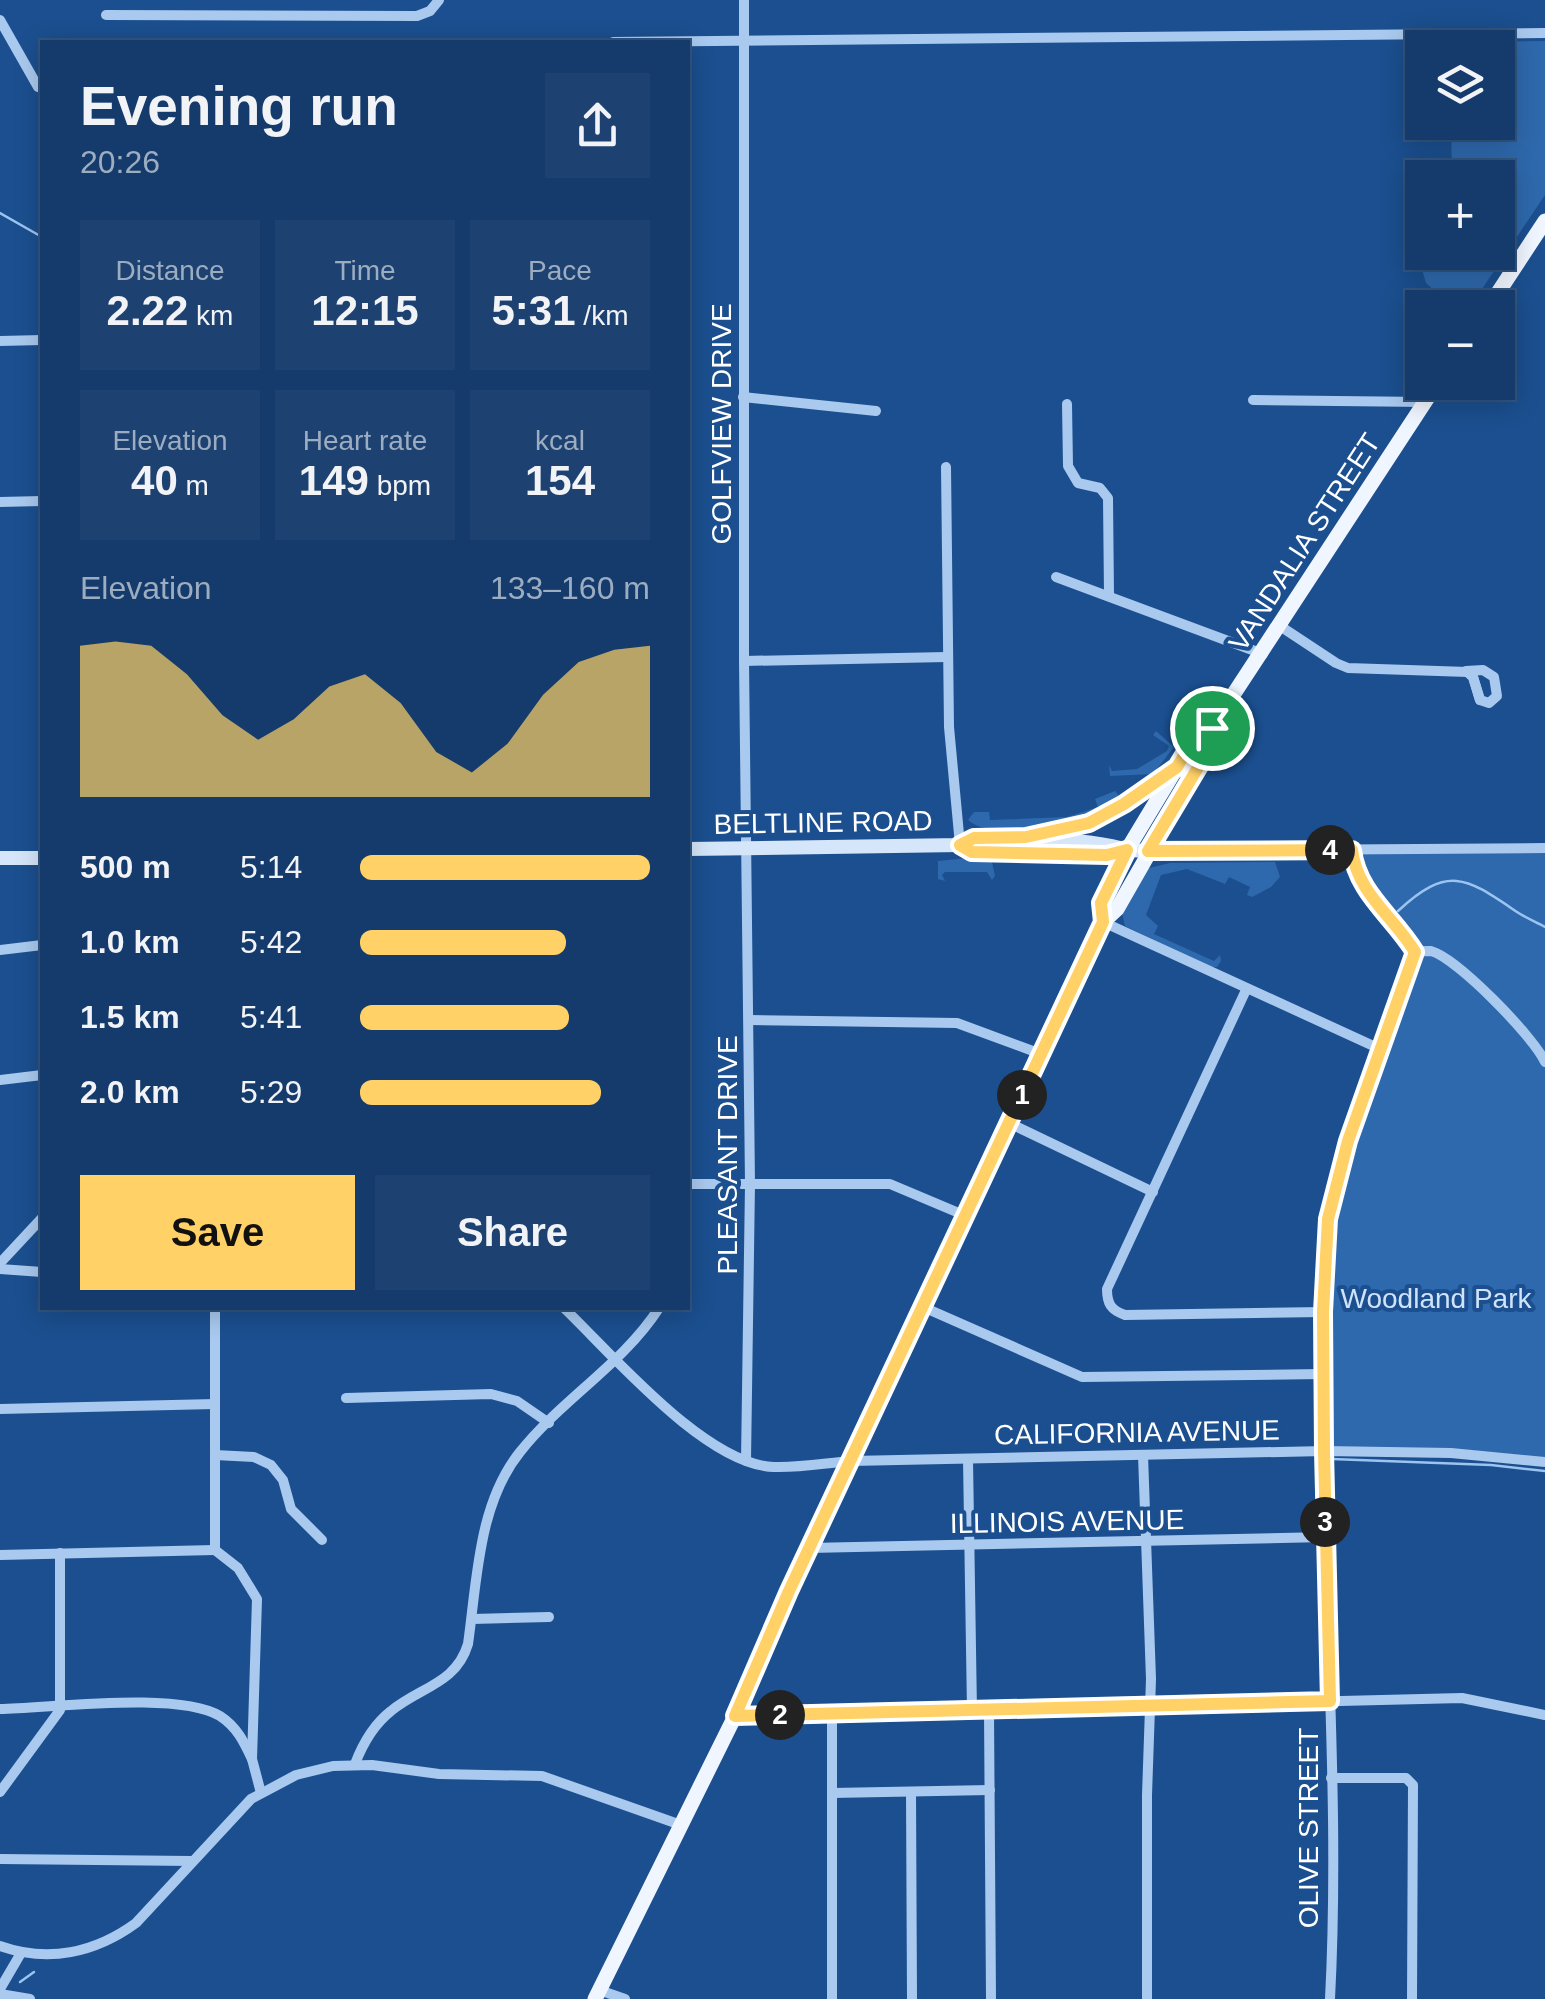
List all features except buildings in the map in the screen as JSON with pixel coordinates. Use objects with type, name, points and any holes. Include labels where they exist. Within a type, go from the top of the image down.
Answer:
[{"type":"main road","points":[[1500,290],[1545,221]]},
{"type":"main road","name":"VANDALIA STREET","points":[[597,1995],[735,1716],[1103,922],[1117,909],[1212,744],[1212,728],[1426,402]]},
{"type":"main road","name":"VANDALIA STREET","points":[[1103,922],[1101,903],[1127,850],[1197,734],[1212,728]]},
{"type":"main road","points":[[1026,837],[1089,823],[1177,767]]},
{"type":"main road","name":"BELTLINE ROAD","points":[[690,849],[960,845],[974,838],[1026,837],[1148,851]]},
{"type":"main road","name":"BELTLINE ROAD","points":[[960,845],[972,852],[1107,855],[1127,850]]},
{"type":"main road","points":[[0,858],[40,858]]},
{"type":"street","name":"GOLFVIEW DRIVE","points":[[744,0],[746,848]]},
{"type":"street","points":[[106,15],[417,16],[436,4]]},
{"type":"street","points":[[0,20],[38,88]]},
{"type":"street","points":[[690,41],[1545,33]]},
{"type":"street","points":[[0,341],[40,340]]},
{"type":"street","points":[[743,397],[876,411]]},
{"type":"street","points":[[1253,400],[1426,402]]},
{"type":"street","points":[[1067,404],[1069,470],[1078,483],[1100,488],[1108,498],[1109,595]]},
{"type":"street","points":[[946,467],[947,657],[960,845]]},
{"type":"street","points":[[0,502],[40,501]]},
{"type":"street","points":[[1056,577],[1262,654]]},
{"type":"street","points":[[1280,626],[1348,668],[1466,672]]},
{"type":"street","points":[[744,661],[947,657]]},
{"type":"street","name":"PLEASANT DRIVE","points":[[746,848],[750,1184],[746,1462]]},
{"type":"street","points":[[1148,851],[1545,848]]},
{"type":"street","points":[[1352,850],[1354,868],[1372,899],[1415,952],[1430,951],[1444,958],[1487,994],[1533,1040],[1545,1062]]},
{"type":"street","points":[[1103,922],[1380,1049]]},
{"type":"street","points":[[0,950],[40,945]]},
{"type":"street","name":"OLIVE STREET","points":[[1330,1999],[1324,1246],[1333,1192],[1415,952]]},
{"type":"street","points":[[1246,990],[1107,1289],[1107,1301],[1114,1311],[1125,1315],[1323,1312]]},
{"type":"street","points":[[748,1020],[957,1022],[1041,1054]]},
{"type":"street","points":[[0,1080],[40,1076]]},
{"type":"street","points":[[1009,1123],[1153,1192]]},
{"type":"street","points":[[690,1184],[890,1184],[966,1216]]},
{"type":"street","points":[[0,1266],[40,1220]]},
{"type":"street","points":[[0,1266],[40,1272]]},
{"type":"street","points":[[923,1307],[1082,1377],[1323,1374]]},
{"type":"street","points":[[215,1310],[215,1550]]},
{"type":"street","points":[[566,1310],[696,1434],[746,1462]]},
{"type":"street","points":[[354,1764],[368,1735],[393,1708],[453,1672],[467,1650],[485,1531],[496,1494],[520,1452],[616,1358],[657,1310]]},
{"type":"street","points":[[346,1398],[491,1394],[517,1401],[549,1423]]},
{"type":"street","points":[[0,1409],[215,1404]]},
{"type":"street","name":"CALIFORNIA AVENUE","points":[[746,1462],[773,1468],[850,1462],[1324,1451],[1451,1454],[1545,1462]]},
{"type":"street","points":[[1143,1454],[1150,1706],[1147,1999]]},
{"type":"street","points":[[215,1455],[254,1457],[271,1465],[283,1480],[290,1509],[322,1540]]},
{"type":"street","points":[[968,1459],[972,1711]]},
{"type":"street","name":"ILLINOIS AVENUE","points":[[810,1548],[1326,1537]]},
{"type":"street","points":[[0,1555],[215,1550],[238,1568],[256,1599],[252,1760]]},
{"type":"street","points":[[0,1792],[58,1716],[60,1553]]},
{"type":"street","points":[[472,1618],[548,1618]]},
{"type":"street","points":[[735,1716],[1462,1698],[1545,1715]]},
{"type":"street","points":[[0,1710],[194,1706],[230,1724],[241,1735],[261,1793]]},
{"type":"street","points":[[989,1711],[991,1999]]},
{"type":"street","points":[[832,1714],[832,1999]]},
{"type":"street","points":[[0,1946],[21,1953],[60,1955],[113,1938],[136,1922],[237,1811],[261,1793],[316,1769],[354,1764],[439,1774],[542,1776],[682,1825]]},
{"type":"street","points":[[1331,1778],[1406,1778],[1413,1785],[1412,1999]]},
{"type":"street","points":[[832,1793],[990,1790]]},
{"type":"street","points":[[911,1792],[912,1999]]},
{"type":"street","points":[[0,1859],[192,1860]]},
{"type":"street","points":[[21,1953],[0,1991],[30,1999]]},
{"type":"street","points":[[597,1995],[625,1999]]},
{"type":"green space","points":[[1515,41],[1545,41],[1545,195],[1515,240],[1515,160],[1452,160],[1451,140],[1515,140]]},
{"type":"green space","points":[[1422,270],[1495,270],[1481,290],[1434,290],[1426,283]]},
{"type":"green space","points":[[1156,731],[1174,747],[1153,774],[1110,776],[1109,765],[1112,771],[1137,769],[1167,751],[1169,746],[1153,735]]},
{"type":"green space","points":[[1115,791],[1121,798],[1104,811],[1033,830],[995,830],[968,820],[974,812],[989,812],[990,820],[1067,817],[1098,807],[1095,799]]},
{"type":"green space","name":"Woodland Park","points":[[1545,847],[1545,1462],[1324,1451],[1325,1246],[1339,1169],[1415,952],[1383,912],[1352,850]]},
{"type":"green space","points":[[968,858],[992,862],[992,880],[987,872],[945,872],[945,881],[938,879],[938,861]]},
{"type":"green space","points":[[1275,862],[1280,877],[1252,897],[1247,895],[1250,887],[1229,877],[1225,884],[1187,869],[1161,875],[1146,915],[1158,926],[1154,934],[1214,961],[1220,955],[1217,967],[1125,926],[1122,913],[1145,869],[1170,863]]},
{"type":"waterway","points":[[0,213],[40,236]]},
{"type":"waterway","points":[[1398,911],[1431,886],[1458,881],[1485,891],[1545,927]]},
{"type":"waterway","points":[[1332,1459],[1545,1471]]},
{"type":"waterway","points":[[20,1982],[34,1972]]},
{"type":"route","points":[[1212,728],[1212,744],[1148,851],[1352,850],[1354,868],[1372,899],[1415,952],[1348,1141],[1333,1192],[1324,1246],[1330,1701],[735,1716],[789,1591],[1103,922],[1101,903],[1127,850],[1107,855],[972,852],[960,845],[974,838],[1026,837],[1089,823],[1112,812],[1177,767],[1197,734],[1212,728]]}]
